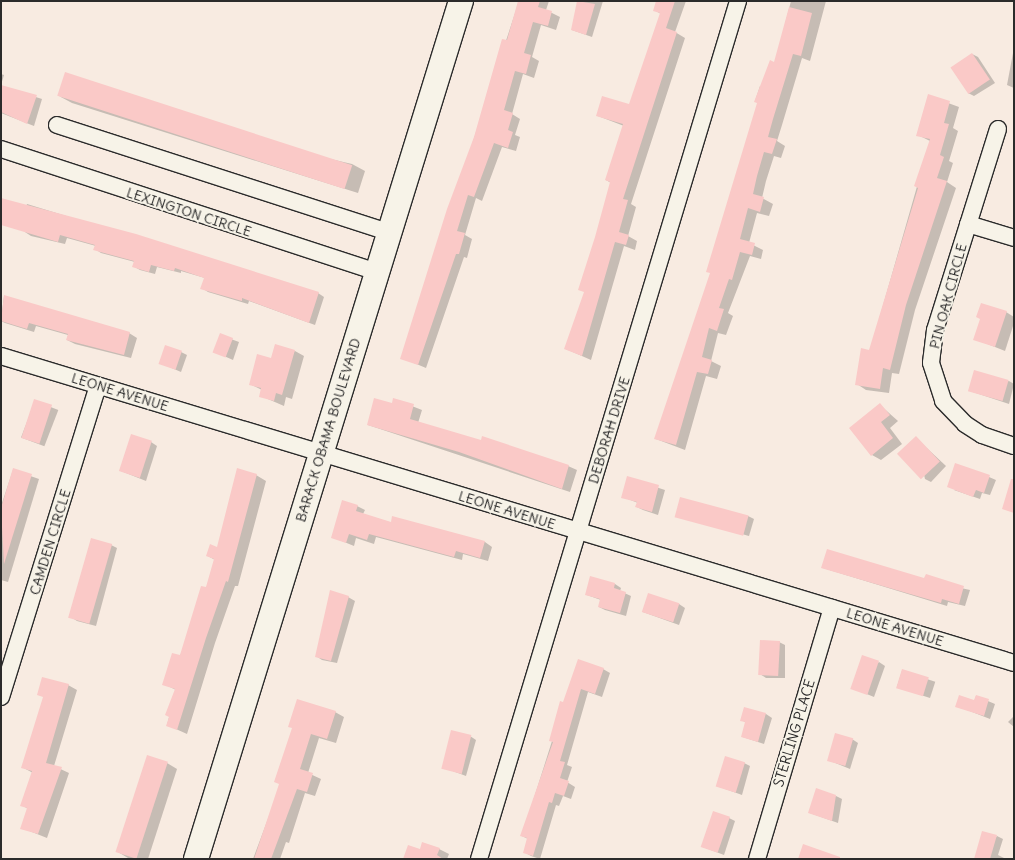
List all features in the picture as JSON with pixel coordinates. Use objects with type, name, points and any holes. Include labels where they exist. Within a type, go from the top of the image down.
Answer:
[{"type":"main road","name":"BARACK OBAMA BOULEVARD","points":[[196,859],[460,1]]},
{"type":"street","name":"DEBORAH DRIVE","points":[[479,859],[576,531],[738,1]]},
{"type":"street","points":[[57,125],[389,232]]},
{"type":"street","name":"PIN OAK CIRCLE","points":[[998,130],[935,330],[932,371],[943,401],[965,424],[982,435],[1014,446]]},
{"type":"street","name":"LEXINGTON CIRCLE","points":[[1,149],[377,272]]},
{"type":"street","points":[[968,224],[1014,238]]},
{"type":"street","name":"LEONE AVENUE","points":[[1,356],[1014,663]]},
{"type":"street","name":"CAMDEN CIRCLE","points":[[1,697],[98,386]]},
{"type":"street","name":"STERLING PLACE","points":[[757,859],[832,608]]},
{"type":"building","points":[[518,1],[540,1],[538,7],[552,11],[548,26],[533,22],[524,53],[531,55],[526,74],[515,71],[504,110],[513,113],[508,130],[513,132],[508,148],[494,143],[474,197],[468,195],[457,231],[465,233],[459,254],[456,254],[418,365],[400,359],[447,209],[474,137],[502,39],[507,40]]},
{"type":"building","points":[[577,1],[595,4],[586,35],[571,30]]},
{"type":"building","points":[[656,1],[675,1],[666,28],[677,32],[623,199],[628,200],[619,232],[629,235],[626,245],[615,242],[582,356],[564,349],[584,292],[578,290],[610,182],[605,180],[623,124],[596,116],[602,96],[629,104],[660,13],[653,11]]},
{"type":"building","points":[[789,7],[812,13],[801,56],[793,54],[773,119],[768,137],[777,139],[772,154],[764,152],[757,176],[753,194],[764,197],[760,212],[748,208],[740,239],[755,243],[752,255],[740,252],[732,280],[729,279],[719,308],[724,309],[717,331],[709,328],[702,357],[712,360],[708,374],[697,372],[676,445],[654,439],[710,273],[706,272],[757,103],[754,102],[770,60],[774,62]]},
{"type":"building","points":[[972,53],[990,80],[968,94],[950,68]]},
{"type":"building","points":[[65,72],[352,165],[344,189],[57,96]]},
{"type":"building","points":[[1,85],[37,95],[27,124],[1,112]]},
{"type":"building","points":[[928,94],[950,101],[944,123],[949,124],[940,155],[944,157],[937,178],[947,181],[906,305],[890,370],[883,368],[880,389],[855,385],[861,348],[869,350],[918,188],[914,186],[930,139],[916,136]]},
{"type":"building","points":[[1,198],[136,234],[319,292],[309,323],[242,298],[242,301],[200,289],[204,278],[175,268],[174,271],[151,265],[149,272],[132,267],[134,261],[93,250],[95,245],[60,235],[58,242],[1,225]]},
{"type":"building","points":[[4,295],[130,332],[124,355],[66,340],[68,334],[29,323],[27,329],[1,321]]},
{"type":"building","points":[[981,303],[1007,311],[995,347],[973,340],[980,319],[976,317]]},
{"type":"building","points":[[220,333],[233,338],[226,358],[212,353]]},
{"type":"building","points":[[275,344],[295,350],[282,395],[276,393],[274,401],[259,397],[261,388],[249,385],[257,354],[271,358]]},
{"type":"building","points":[[165,345],[182,351],[176,370],[158,364]]},
{"type":"building","points":[[974,370],[1009,380],[1003,401],[968,391]]},
{"type":"building","points":[[374,398],[392,403],[393,398],[414,404],[410,419],[481,440],[482,436],[569,465],[562,489],[459,452],[367,425]]},
{"type":"building","points":[[34,399],[52,405],[39,444],[21,438]]},
{"type":"building","points":[[880,403],[890,415],[881,422],[893,438],[871,456],[849,428]]},
{"type":"building","points":[[131,434],[152,441],[140,478],[119,471]]},
{"type":"building","points":[[916,436],[940,462],[921,479],[897,454]]},
{"type":"building","points":[[955,463],[990,475],[984,493],[976,490],[973,497],[947,487]]},
{"type":"building","points":[[13,468],[32,474],[4,564],[1,508]]},
{"type":"building","points":[[237,468],[257,474],[228,582],[226,581],[206,638],[177,730],[166,726],[169,717],[165,715],[175,689],[162,685],[172,653],[180,655],[201,586],[206,587],[214,559],[206,556],[210,544],[217,547]]},
{"type":"building","points":[[627,476],[659,485],[652,512],[635,507],[637,502],[621,498]]},
{"type":"building","points":[[1011,479],[1014,479],[1014,513],[1002,509]]},
{"type":"building","points":[[680,497],[749,515],[743,536],[675,517]]},
{"type":"building","points":[[342,500],[358,505],[356,511],[391,522],[392,516],[485,541],[480,558],[456,551],[454,557],[369,534],[367,540],[349,534],[346,543],[331,538]]},
{"type":"building","points":[[91,538],[112,544],[89,624],[68,618]]},
{"type":"building","points":[[827,549],[924,578],[926,574],[964,586],[959,604],[942,599],[941,603],[821,568]]},
{"type":"building","points":[[590,576],[615,583],[614,588],[626,592],[620,613],[598,607],[600,599],[585,595]]},
{"type":"building","points":[[330,590],[349,596],[331,661],[315,657]]},
{"type":"building","points":[[648,593],[679,603],[673,622],[642,612]]},
{"type":"building","points":[[760,640],[780,641],[778,676],[758,675]]},
{"type":"building","points":[[862,655],[879,661],[867,695],[850,689]]},
{"type":"building","points":[[578,659],[604,668],[595,694],[581,689],[560,761],[565,762],[560,778],[569,781],[564,796],[555,793],[552,803],[549,802],[533,856],[523,853],[527,838],[520,836],[553,742],[549,741],[560,701],[563,702]]},
{"type":"building","points":[[902,669],[929,677],[923,696],[896,688]]},
{"type":"building","points":[[42,677],[69,684],[46,763],[62,767],[38,834],[20,829],[27,808],[20,806],[32,771],[21,768],[43,697],[37,695]]},
{"type":"building","points":[[959,695],[974,700],[976,695],[989,699],[984,716],[955,707]]},
{"type":"building","points":[[297,699],[336,711],[327,739],[311,734],[300,769],[313,773],[307,792],[297,789],[271,859],[254,859],[279,784],[274,782],[292,728],[288,727]]},
{"type":"building","points":[[744,707],[766,713],[758,742],[741,737],[745,722],[740,721]]},
{"type":"building","points":[[451,730],[471,735],[462,774],[441,769]]},
{"type":"building","points":[[835,733],[853,738],[845,766],[827,761]]},
{"type":"building","points":[[147,755],[168,762],[136,859],[115,852]]},
{"type":"building","points":[[725,756],[745,762],[736,793],[716,787]]},
{"type":"building","points":[[816,788],[836,795],[832,821],[808,813]]},
{"type":"building","points":[[713,811],[730,817],[718,853],[701,847]]},
{"type":"building","points":[[982,831],[997,835],[990,859],[974,859]]},
{"type":"building","points":[[422,842],[440,848],[437,855],[443,859],[403,859],[408,845],[420,849]]},
{"type":"building","points":[[803,844],[840,857],[840,859],[798,859]]}]
